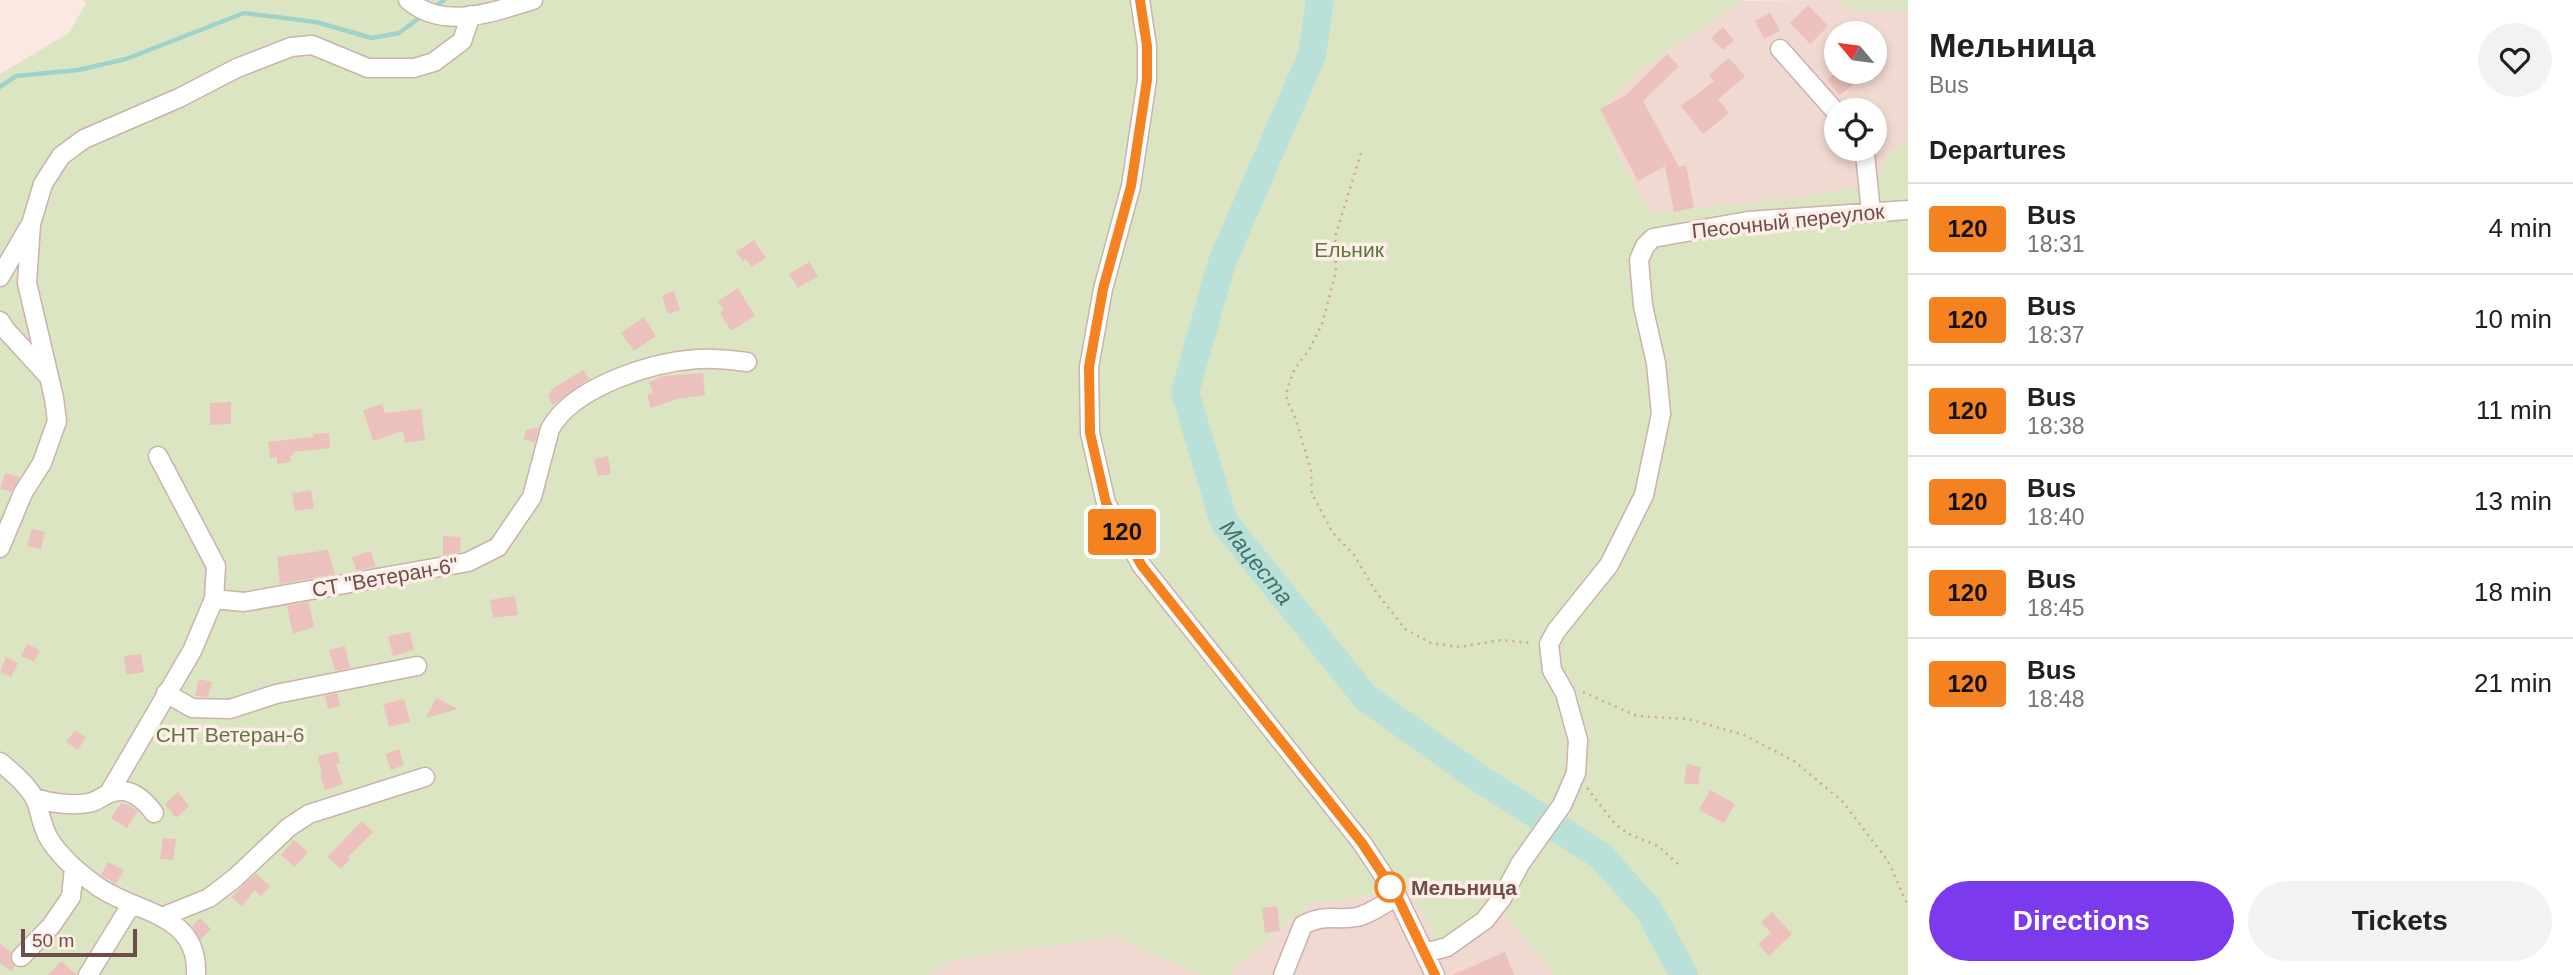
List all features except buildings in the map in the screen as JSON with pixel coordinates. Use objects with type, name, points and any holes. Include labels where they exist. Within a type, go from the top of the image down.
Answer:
[{"type":"street","points":[[408,0],[420,9],[443,16],[486,15],[533,0]]},
{"type":"street","points":[[1140,0],[1147,46],[1147,80],[1131,186],[1103,289],[1089,367],[1090,433],[1106,503],[1142,566],[1362,843],[1397,896],[1435,975]]},
{"type":"street","points":[[0,548],[23,493],[41,463],[57,421],[50,378],[27,284],[31,224],[43,184],[61,156],[84,139],[179,98],[237,68],[291,47],[312,45],[368,68],[414,68],[435,62],[462,41],[471,15]]},
{"type":"street","points":[[1780,50],[1824,98]]},
{"type":"street","points":[[1864,161],[1871,212]]},
{"type":"street","name":"Песочный переулок","points":[[1549,644],[1556,631],[1609,565],[1644,495],[1661,414],[1657,363],[1643,306],[1639,260],[1645,246],[1653,237],[1748,221],[1908,210]]},
{"type":"street","points":[[0,277],[31,224]]},
{"type":"street","points":[[0,321],[50,378]]},
{"type":"street","name":"СТ \"Ветеран-6\"","points":[[215,599],[244,603],[468,562],[498,547],[532,497],[555,419],[584,396],[624,376],[666,364],[698,359],[747,362]]},
{"type":"street","points":[[109,793],[192,651],[215,599],[216,566],[158,456]]},
{"type":"street","points":[[1425,953],[1447,947],[1485,920],[1502,898],[1520,863],[1562,805],[1576,773],[1578,740],[1565,693],[1552,670],[1549,644]]},
{"type":"street","points":[[166,692],[192,708],[230,709],[276,694],[417,666]]},
{"type":"street","points":[[0,762],[34,798],[48,836],[74,868],[99,887],[131,905],[164,916],[187,937],[197,964],[196,975]]},
{"type":"street","points":[[164,916],[209,898],[289,827],[309,814],[425,777]]},
{"type":"street","points":[[34,798],[47,802],[87,804],[109,793],[132,793],[143,798],[154,813]]},
{"type":"street","points":[[21,957],[51,926],[71,897],[74,868]]},
{"type":"street","points":[[1283,975],[1303,925],[1317,918],[1356,918],[1397,896]]},
{"type":"street","points":[[88,975],[131,905]]},
{"type":"path","points":[[1361,153],[1335,237],[1336,272],[1322,324],[1293,370],[1287,389],[1287,401],[1311,471],[1312,494],[1333,533],[1354,555],[1376,592],[1405,629],[1431,643],[1460,647],[1501,640],[1549,644]]},
{"type":"path","points":[[1582,691],[1637,716],[1688,719],[1744,735],[1794,761],[1842,801],[1888,861],[1908,906]]},
{"type":"path","points":[[1576,773],[1615,824],[1629,834],[1658,846],[1679,865]]},
{"type":"shaded area","points":[[1834,0],[1858,10],[1908,10],[1908,140],[1887,158],[1887,98],[1824,98],[1824,161],[1886,161],[1874,184],[1796,198],[1652,213],[1620,161],[1604,107],[1643,68],[1741,1]]},
{"type":"shaded area","points":[[1410,889],[1439,946],[1497,906],[1556,975],[1227,975],[1309,905]]},
{"type":"shaded area","points":[[1113,936],[1201,975],[927,975],[953,960]]},
{"type":"green space","points":[[83,0],[1746,0],[1643,68],[1604,107],[1620,161],[1652,213],[1796,198],[1873,184],[1888,156],[1908,140],[1908,975],[1556,975],[1497,906],[1439,946],[1410,889],[1309,905],[1227,975],[1201,975],[1113,936],[953,960],[927,975],[0,975],[0,74],[69,33],[86,3]]},
{"type":"green space","points":[[1834,0],[1908,0],[1908,10],[1858,10]]},
{"type":"waterway","points":[[432,9],[444,0]]},
{"type":"waterway","name":"Мацеста","points":[[1320,0],[1312,55],[1222,262],[1185,392],[1224,522],[1366,698],[1477,777],[1601,856],[1649,910],[1684,975]]},
{"type":"waterway","points":[[0,87],[16,76],[78,70],[126,59],[244,13],[316,22],[372,38],[399,33],[422,16]]},
{"type":"bus line","name":"120","points":[[1140,0],[1147,46],[1147,80],[1131,186],[1103,289],[1089,367],[1090,433],[1106,503],[1142,566],[1362,843],[1397,896],[1435,975]]},
{"type":"place","name":"Мельница","points":[[1390,887]]},
{"type":"park label","name":"Ельник","points":[[1349,249]]},
{"type":"park label","name":"СНТ Ветеран-6","points":[[230,734]]}]
